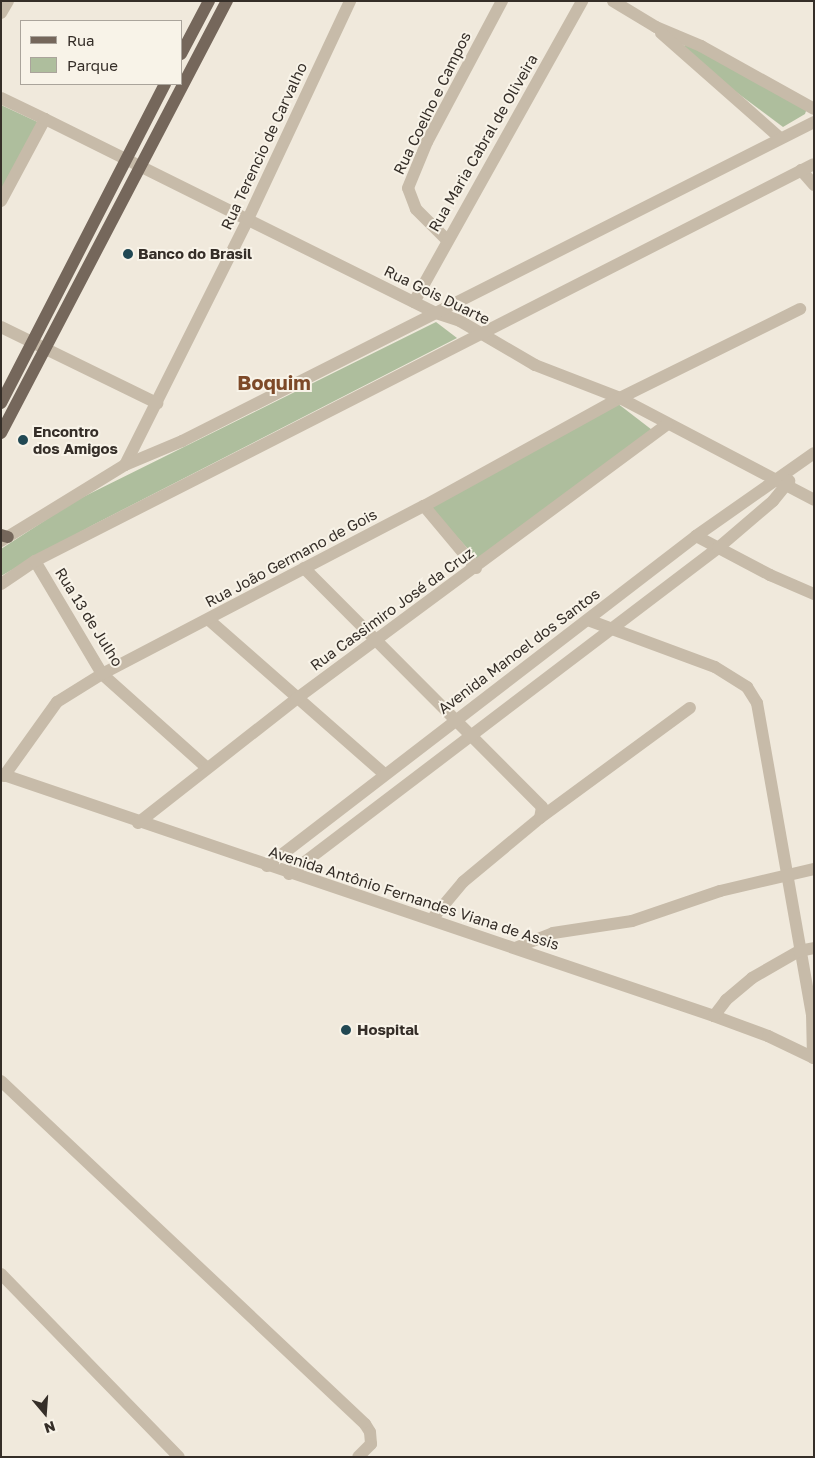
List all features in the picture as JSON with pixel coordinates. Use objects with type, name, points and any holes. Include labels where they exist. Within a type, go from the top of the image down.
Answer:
[{"type":"main road","points":[[182,52],[209,1]]},
{"type":"main road","points":[[1,433],[44,347],[141,167],[227,1]]},
{"type":"main road","points":[[1,403],[164,85]]},
{"type":"street","points":[[1,13],[8,1]]},
{"type":"street","name":"Rua Terencio de Carvalho","points":[[125,466],[248,219],[350,1]]},
{"type":"street","name":"Rua Coelho e Campos","points":[[447,240],[416,209],[408,188],[427,142],[502,1]]},
{"type":"street","name":"Rua Maria Cabral de Oliveira","points":[[414,302],[582,1]]},
{"type":"street","points":[[613,1],[656,28],[780,138]]},
{"type":"street","points":[[656,28],[701,46],[814,108]]},
{"type":"street","name":"Rua Gois Duarte","points":[[1,98],[436,313],[460,321],[535,364],[620,398],[773,479],[786,488],[814,500]]},
{"type":"street","points":[[1,201],[45,119]]},
{"type":"street","points":[[3,538],[125,466],[182,441],[814,122]]},
{"type":"street","points":[[1,584],[35,561],[814,164]]},
{"type":"street","points":[[801,170],[814,186]]},
{"type":"street","name":"Rua João Germano de Gois","points":[[3,775],[57,702],[102,674],[209,620],[424,506],[620,398],[800,309]]},
{"type":"street","points":[[1,327],[157,403]]},
{"type":"street","name":"Rua Cassimiro José da Cruz","points":[[138,823],[296,699],[476,568],[667,424]]},
{"type":"street","name":"Avenida Manoel dos Santos","points":[[267,866],[453,720],[588,620],[696,536],[773,479],[795,467],[814,453]]},
{"type":"street","points":[[289,874],[468,735],[718,548],[786,488],[795,467]]},
{"type":"street","points":[[424,506],[476,568]]},
{"type":"street","points":[[696,536],[814,594]]},
{"type":"street","name":"Rua 13 de Julho","points":[[35,561],[102,674],[207,768]]},
{"type":"street","points":[[304,568],[377,640],[468,735],[540,802],[540,818]]},
{"type":"street","points":[[209,620],[296,699],[384,774]]},
{"type":"street","points":[[588,620],[607,630],[690,656],[734,676],[747,687],[762,721],[799,951],[812,1014],[813,1058]]},
{"type":"street","points":[[432,919],[463,882],[540,818],[690,708]]},
{"type":"street","name":"Avenida Antônio Fernandes Viana de Assis","points":[[3,775],[138,823],[289,874],[432,919],[714,1016],[768,1036],[813,1058]]},
{"type":"street","points":[[515,948],[553,933],[632,920],[720,891],[814,868]]},
{"type":"street","points":[[714,1016],[726,1000],[752,978],[799,951],[814,948]]},
{"type":"street","points":[[1,1081],[365,1424],[370,1432],[371,1444],[358,1457]]},
{"type":"street","points":[[1,1274],[178,1457]]},
{"type":"green space","points":[[686,43],[807,108],[805,114],[783,127],[681,51]]},
{"type":"green space","points":[[1,105],[44,125],[1,208]]},
{"type":"green space","points":[[436,322],[457,338],[93,525],[1,576],[1,549],[75,501]]},
{"type":"green space","points":[[617,403],[656,433],[478,560],[428,505]]},
{"type":"place","name":"Banco do Brasil","points":[[128,254]]},
{"type":"place","name":"Encontro dos Amigos","points":[[23,440]]},
{"type":"place","name":"Hospital","points":[[346,1030]]},
{"type":"district","name":"Boquim","points":[[274,382]]}]
